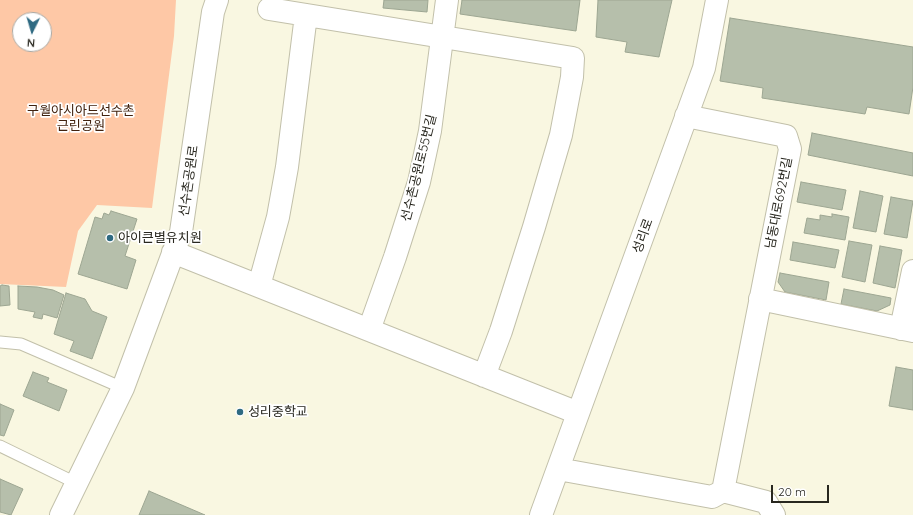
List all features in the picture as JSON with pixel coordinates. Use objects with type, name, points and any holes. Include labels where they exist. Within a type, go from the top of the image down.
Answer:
[{"type":"street","name":"선수촌공원로55번길","points":[[369,330],[396,258],[419,182],[430,131],[444,37],[447,0]]},
{"type":"street","name":"성리로","points":[[541,515],[704,68],[717,0]]},
{"type":"street","name":"선수촌공원로","points":[[61,515],[122,388],[181,232],[214,4]]},
{"type":"street","points":[[269,9],[573,58],[572,77],[561,135],[518,279],[484,376]]},
{"type":"street","points":[[259,286],[278,217],[287,167],[306,15]]},
{"type":"street","name":"남동대로692번길","points":[[686,116],[786,136],[790,149],[723,491]]},
{"type":"street","points":[[173,252],[578,413]]},
{"type":"street","points":[[760,299],[907,330],[913,271]]},
{"type":"street","points":[[558,469],[712,497],[723,491],[766,502],[774,515]]},
{"type":"lane","points":[[0,342],[21,344],[122,388]]},
{"type":"lane","points":[[0,446],[76,483]]},
{"type":"green space","name":"구월아시아드선수촌 근린공원","points":[[0,0],[176,0],[174,36],[152,208],[97,205],[78,231],[66,287],[0,284]]},
{"type":"building","points":[[384,0],[428,0],[427,12],[383,8]]},
{"type":"building","points":[[462,0],[580,0],[576,31],[460,14]]},
{"type":"building","points":[[598,0],[672,0],[659,57],[625,52],[627,42],[596,37]]},
{"type":"building","points":[[730,18],[913,47],[913,87],[909,114],[867,107],[865,114],[762,98],[763,88],[720,81]]},
{"type":"building","points":[[812,133],[913,153],[913,176],[808,155]]},
{"type":"building","points":[[801,182],[846,190],[842,210],[797,202]]},
{"type":"building","points":[[860,191],[883,196],[876,232],[853,228]]},
{"type":"building","points":[[891,197],[913,201],[907,238],[884,234]]},
{"type":"building","name":"아이큰별유치원","points":[[111,211],[137,219],[125,256],[136,260],[127,289],[78,274],[95,217],[102,219],[104,213],[109,215]]},
{"type":"building","points":[[832,214],[849,217],[845,240],[804,233],[807,218],[820,220],[820,215],[832,217]]},
{"type":"building","points":[[849,241],[872,245],[865,282],[842,277]]},
{"type":"building","points":[[793,242],[839,250],[835,268],[790,260]]},
{"type":"building","points":[[880,246],[902,250],[895,288],[873,283]]},
{"type":"building","points":[[780,273],[829,282],[826,300],[785,292],[778,282]]},
{"type":"building","points":[[0,286],[9,286],[10,305],[0,306]]},
{"type":"building","points":[[18,286],[53,290],[64,295],[57,318],[43,314],[42,319],[33,317],[35,312],[18,309]]},
{"type":"building","points":[[844,289],[891,298],[890,305],[877,311],[841,304]]},
{"type":"building","points":[[66,293],[85,299],[92,311],[107,317],[92,359],[70,351],[74,341],[54,334]]},
{"type":"building","points":[[896,367],[913,370],[913,410],[889,406]]},
{"type":"building","points":[[33,372],[49,378],[47,382],[67,390],[59,411],[23,396]]},
{"type":"building","points":[[0,404],[14,410],[4,436],[0,435]]},
{"type":"building","points":[[0,479],[23,489],[11,515],[0,512]]},
{"type":"building","points":[[149,491],[205,515],[139,515]]},
{"type":"place","name":"아이큰별유치원","points":[[110,238]]},
{"type":"place","name":"성리중학교","points":[[240,412]]}]
